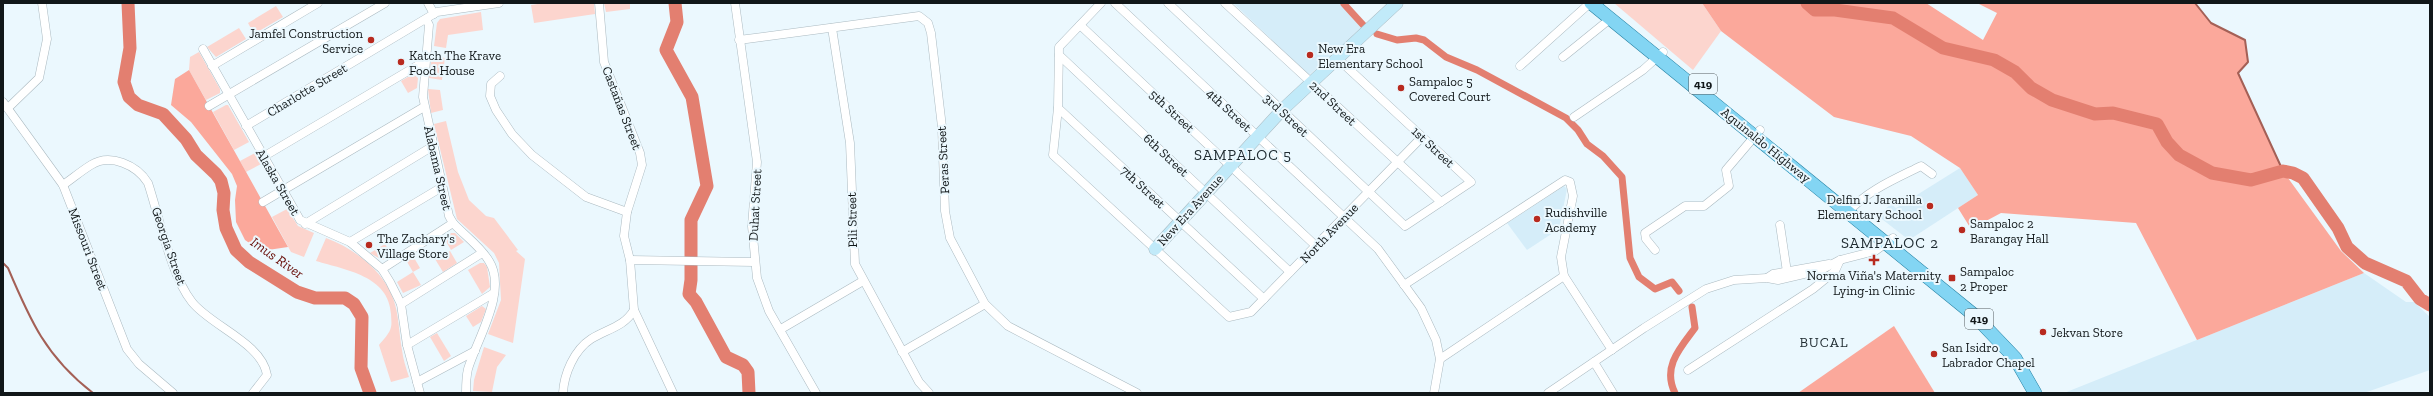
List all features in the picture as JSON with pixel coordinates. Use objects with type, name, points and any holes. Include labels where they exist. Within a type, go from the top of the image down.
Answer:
[{"type":"main road","name":"Aguinaldo Highway","points":[[1590,3],[1660,55],[2001,328],[2027,359],[2045,393]]},
{"type":"main road","name":"Aguinaldo Highway","points":[[1604,3],[1660,55]]},
{"type":"main road","name":"Aguinaldo Highway","points":[[1890,240],[1988,327],[2015,358],[2035,393]]},
{"type":"street","points":[[5,105],[39,78],[47,39],[42,3]]},
{"type":"street","points":[[212,66],[318,3]]},
{"type":"street","points":[[209,106],[385,3]]},
{"type":"street","points":[[428,3],[434,14]]},
{"type":"street","name":"Charlotte Street","points":[[246,126],[440,11],[499,3]]},
{"type":"street","name":"Castañas Street","points":[[599,3],[604,62],[640,153],[642,165],[627,212],[624,236],[630,260],[634,310],[673,393]]},
{"type":"street","name":"Duhat Street","points":[[735,3],[757,162],[752,226],[754,262],[761,294],[816,393]]},
{"type":"street","points":[[1101,3],[1059,47],[1058,108],[1053,155],[1155,249]]},
{"type":"street","name":"4th Street","points":[[1115,3],[1378,249],[1429,323],[1436,340],[1440,359]]},
{"type":"street","name":"3rd Street","points":[[1168,3],[1405,226]]},
{"type":"street","name":"2nd Street","points":[[1225,3],[1441,202]]},
{"type":"street","name":"New Era Avenue","points":[[1155,249],[1282,110],[1310,82],[1398,3]]},
{"type":"street","points":[[1520,66],[1590,3]]},
{"type":"street","name":"Peras Street","points":[[739,40],[919,16],[928,24],[931,33],[942,127],[945,211],[950,238],[985,304],[1008,326],[1137,393]]},
{"type":"street","name":"Alabama Street","points":[[426,19],[429,25],[423,90],[424,107],[442,187],[453,223],[482,253],[491,265],[494,293],[491,309],[466,378],[466,393]]},
{"type":"street","points":[[1563,57],[1610,19]]},
{"type":"street","name":"5th Street","points":[[1080,25],[1316,246]]},
{"type":"street","name":"Pili Street","points":[[832,28],[850,143],[853,256],[863,281],[902,352],[919,382],[929,393]]},
{"type":"street","name":"Alaska Street","points":[[203,49],[297,216],[305,224],[350,242],[382,269],[394,288],[401,304],[407,345],[420,393]]},
{"type":"street","name":"6th Street","points":[[1059,55],[1290,272]]},
{"type":"street","points":[[1574,117],[1660,55]]},
{"type":"street","name":"1st Street","points":[[1337,58],[1471,182],[1405,226]]},
{"type":"street","points":[[263,157],[425,61]]},
{"type":"street","points":[[500,76],[491,84],[490,96],[512,134],[532,155],[586,197],[627,212]]},
{"type":"street","name":"Missouri Street","points":[[5,105],[63,186],[127,349],[139,364],[173,393]]},
{"type":"street","points":[[263,202],[424,107]]},
{"type":"street","name":"7th Street","points":[[1058,108],[1264,299]]},
{"type":"street","points":[[1655,250],[1646,239],[1645,233],[1685,206],[1704,206],[1729,186],[1726,170],[1757,134]]},
{"type":"street","name":"North Avenue","points":[[1155,249],[1229,317],[1251,312],[1422,137]]},
{"type":"street","points":[[305,224],[433,146]]},
{"type":"street","name":"Georgia Street","points":[[63,186],[92,164],[104,161],[126,164],[144,177],[178,278],[187,294],[199,309],[243,342],[264,363],[267,375],[253,393]]},
{"type":"street","points":[[1851,209],[1882,185],[1921,166],[1932,174]]},
{"type":"street","points":[[1404,285],[1560,182],[1570,182],[1573,196],[1561,257],[1564,276],[1612,350]]},
{"type":"street","points":[[350,242],[442,187]]},
{"type":"street","points":[[382,269],[453,223]]},
{"type":"street","points":[[1780,225],[1787,272]]},
{"type":"street","points":[[1767,278],[1774,280],[1788,278],[1821,270],[1840,260],[1874,251],[1890,240]]},
{"type":"street","points":[[401,304],[482,253]]},
{"type":"street","points":[[630,260],[754,262]]},
{"type":"street","points":[[1688,370],[1813,289],[1835,271],[1840,260]]},
{"type":"street","points":[[1548,393],[1680,304],[1706,289],[1729,281],[1767,278],[1787,272],[1832,264]]},
{"type":"street","points":[[1434,393],[1440,359],[1564,276]]},
{"type":"street","points":[[780,329],[863,281]]},
{"type":"street","points":[[407,345],[494,293]]},
{"type":"street","points":[[902,352],[985,304]]},
{"type":"street","points":[[563,393],[568,369],[581,348],[590,340],[624,324],[634,310]]},
{"type":"street","points":[[417,382],[475,351]]},
{"type":"street","points":[[1594,362],[1613,393]]},
{"type":"shaded area","points":[[544,3],[594,3],[595,14],[534,23],[531,5]]},
{"type":"shaded area","points":[[604,3],[630,3],[630,9],[606,12]]},
{"type":"shaded area","name":"New Era Elementary School","points":[[1233,3],[1339,3],[1363,28],[1309,75]]},
{"type":"shaded area","points":[[1614,3],[1702,3],[1721,31],[1693,70]]},
{"type":"shaded area","points":[[1702,3],[1926,3],[1983,40],[1997,13],[1977,3],[2195,3],[2211,23],[2245,40],[2248,62],[2238,73],[2283,171],[2341,251],[2364,273],[2197,340],[2136,223],[2001,213],[1971,229],[1958,208],[1978,195],[1960,168],[1911,136],[1834,117],[1721,31]]},
{"type":"shaded area","points":[[276,6],[283,17],[254,34],[248,23]]},
{"type":"shaded area","points":[[481,12],[483,30],[448,35],[446,48],[434,46],[437,23],[440,19]]},
{"type":"shaded area","points":[[239,28],[246,39],[216,57],[207,47]]},
{"type":"shaded area","points":[[199,52],[220,89],[220,93],[206,100],[189,70],[190,57]]},
{"type":"shaded area","points":[[432,56],[445,58],[442,80],[429,78]]},
{"type":"shaded area","points":[[189,70],[288,247],[261,251],[245,240],[236,222],[235,200],[237,186],[232,174],[191,122],[171,105],[175,79]]},
{"type":"shaded area","points":[[413,74],[418,78],[417,88],[408,93],[401,81]]},
{"type":"shaded area","points":[[428,89],[440,90],[443,110],[431,113]]},
{"type":"shaded area","points":[[228,105],[249,142],[234,150],[213,112]]},
{"type":"shaded area","points":[[446,121],[458,172],[469,200],[486,216],[494,218],[518,250],[516,251],[525,259],[513,343],[488,334],[501,300],[499,263],[494,253],[457,219],[434,124]]},
{"type":"shaded area","points":[[255,153],[261,164],[246,172],[240,161]]},
{"type":"shaded area","name":"Delfin J. Jaranilla Elementary School","points":[[1960,168],[1978,195],[1909,240],[1878,216],[1891,204],[1896,208]]},
{"type":"shaded area","name":"Rudishville Academy","points":[[1564,186],[1567,189],[1559,229],[1527,250],[1507,223]]},
{"type":"shaded area","points":[[287,209],[298,226],[314,233],[304,257],[291,252],[272,217]]},
{"type":"shaded area","points":[[451,233],[455,233],[464,242],[451,250],[444,238]]},
{"type":"shaded area","points":[[326,238],[337,242],[367,262],[384,280],[390,290],[396,307],[403,357],[409,377],[391,382],[379,345],[391,327],[391,314],[388,301],[383,291],[364,277],[316,261]]},
{"type":"shaded area","points":[[385,244],[392,256],[382,260],[370,253]]},
{"type":"shaded area","points":[[450,251],[457,263],[443,272],[435,259]]},
{"type":"shaded area","points":[[413,256],[420,268],[413,272],[406,260]]},
{"type":"shaded area","points":[[480,263],[484,263],[487,267],[490,287],[482,294],[468,270]]},
{"type":"shaded area","points":[[413,272],[421,285],[403,293],[397,282]]},
{"type":"shaded area","points":[[2364,273],[2406,302],[2414,302],[2430,317],[2430,370],[2364,393],[2064,393]]},
{"type":"shaded area","points":[[482,306],[486,309],[481,322],[473,327],[466,316]]},
{"type":"shaded area","points":[[1894,326],[1935,393],[1798,393]]},
{"type":"shaded area","points":[[437,333],[451,356],[444,361],[430,337]]},
{"type":"shaded area","points":[[484,347],[506,355],[497,367],[492,392],[473,391],[474,380]]},
{"type":"waterway","name":"Imus River","points":[[128,3],[130,48],[124,82],[129,97],[138,105],[163,114],[186,139],[196,155],[216,174],[221,181],[224,193],[223,210],[226,228],[236,250],[249,262],[297,292],[315,298],[345,298],[354,304],[362,317],[361,368],[370,393]]},
{"type":"waterway","points":[[675,3],[677,22],[666,50],[692,97],[707,186],[691,220],[691,280],[689,294],[696,302],[726,357],[743,365],[748,372],[749,393]]},
{"type":"waterway","points":[[1807,3],[1815,10],[1835,10],[1893,18],[1943,48],[1994,60],[2015,72],[2031,88],[2052,100],[2095,114],[2113,113],[2157,124],[2167,142],[2179,155],[2212,173],[2251,180],[2283,171],[2293,173],[2303,178],[2338,228],[2347,247],[2365,263],[2406,281],[2420,299],[2430,305]]},
{"type":"waterway","points":[[2195,3],[2211,23],[2245,40],[2248,62],[2238,73],[2283,171]]},
{"type":"waterway","points":[[1344,4],[1365,27]]},
{"type":"waterway","points":[[1377,34],[1397,40],[1416,38],[1424,40],[1446,57],[1477,70],[1566,118],[1578,130],[1587,144],[1603,156],[1622,177],[1630,258],[1639,277],[1655,289],[1672,282],[1679,291]]},
{"type":"waterway","points":[[3,263],[8,268],[32,321],[51,351],[63,366],[93,393]]},
{"type":"waterway","points":[[1675,393],[1672,384],[1672,366],[1674,358],[1695,328],[1692,307]]},
{"type":"place","name":"Jamfel Construction Service","points":[[371,40]]},
{"type":"place","name":"New Era Elementary School","points":[[1310,55]]},
{"type":"place","name":"Katch The Krave Food House","points":[[401,62]]},
{"type":"place","name":"Sampaloc 5 Covered Court","points":[[1401,88]]},
{"type":"place","name":"Delfin J. Jaranilla Elementary School","points":[[1930,206]]},
{"type":"place","name":"Rudishville Academy","points":[[1537,219]]},
{"type":"place","name":"Sampaloc 2 Barangay Hall","points":[[1962,230]]},
{"type":"place","name":"The Zachary's Village Store","points":[[369,245]]},
{"type":"place","name":"Norma Viña's Maternity Lying-in Clinic","points":[[1874,260]]},
{"type":"place","name":"Sampaloc 2 Proper","points":[[1952,278]]},
{"type":"place","name":"Jekvan Store","points":[[2043,332]]},
{"type":"place","name":"San Isidro Labrador Chapel","points":[[1934,354]]},
{"type":"district","name":"SAMPALOC 5","points":[[1243,155]]},
{"type":"district","name":"SAMPALOC 2","points":[[1890,243]]},
{"type":"district","name":"BUCAL","points":[[1824,342]]}]
